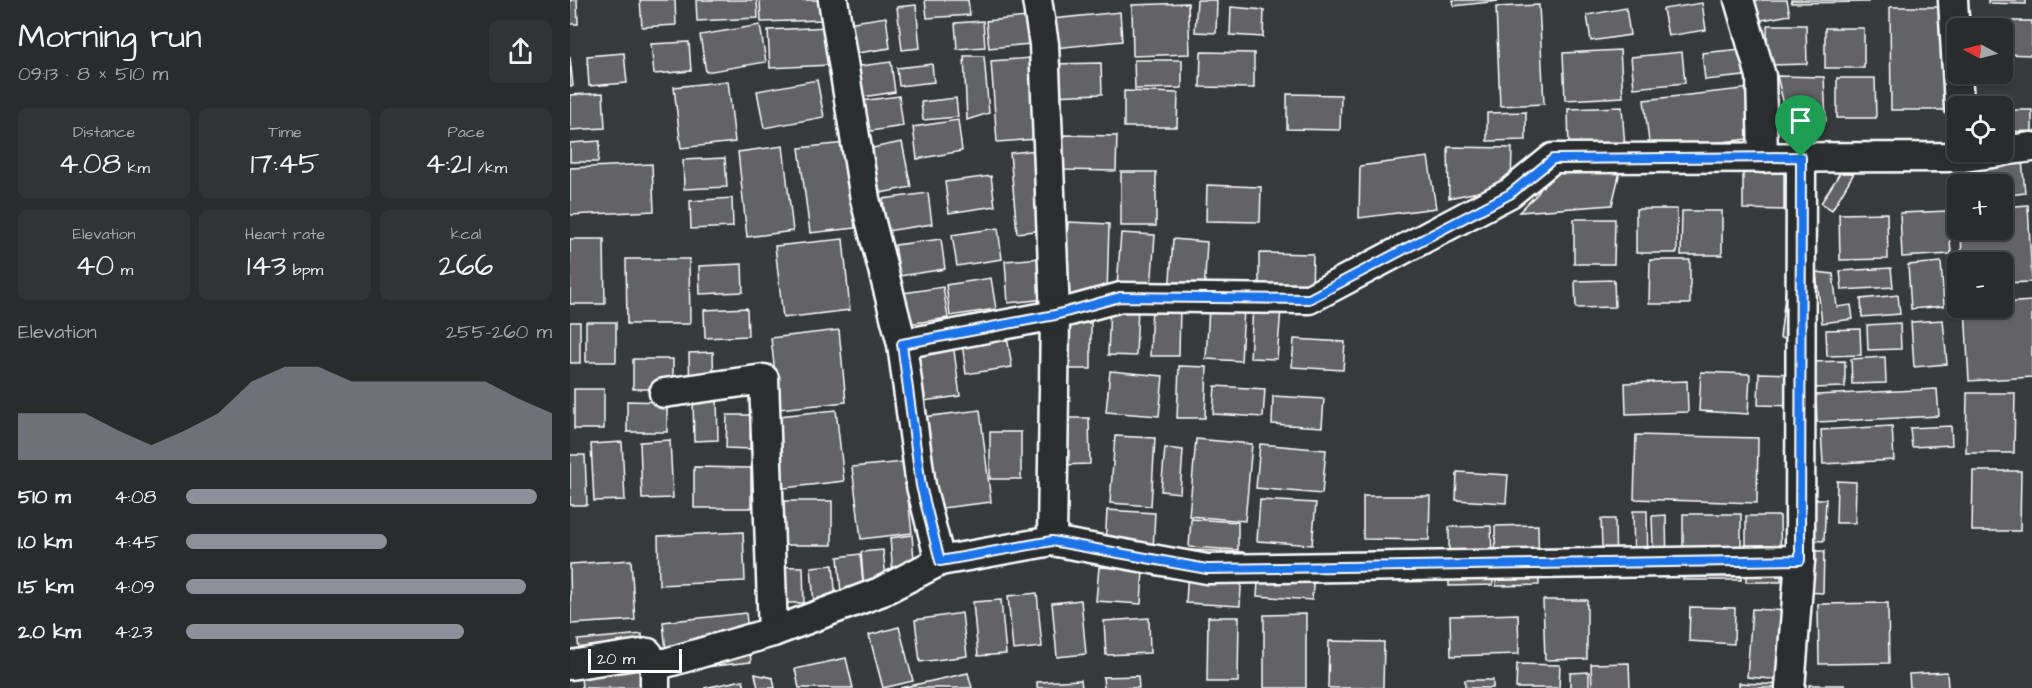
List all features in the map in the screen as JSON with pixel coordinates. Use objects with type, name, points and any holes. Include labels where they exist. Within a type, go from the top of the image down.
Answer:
[{"type":"street","points":[[833,0],[865,199],[902,344],[921,486],[940,561]]},
{"type":"street","points":[[1037,0],[1044,44],[1055,315],[1052,541]]},
{"type":"street","points":[[1739,0],[1761,76],[1763,158]]},
{"type":"street","points":[[1953,0],[1958,96]]},
{"type":"street","points":[[2013,149],[2032,147]]},
{"type":"street","points":[[902,344],[1055,315],[1120,297],[1309,299],[1510,194],[1553,159],[1947,154]]},
{"type":"street","points":[[1790,688],[1800,560],[1801,157]]},
{"type":"street","points":[[664,393],[764,379],[773,632]]},
{"type":"street","points":[[570,665],[648,653],[655,677],[880,592],[940,561],[1052,541],[1207,569],[1800,560]]},
{"type":"building","points":[[570,0],[577,0],[578,24],[570,24]]},
{"type":"building","points":[[640,0],[675,0],[676,25],[642,27]]},
{"type":"building","points":[[696,0],[757,0],[758,18],[697,21]]},
{"type":"building","points":[[760,0],[821,0],[822,20],[761,22]]},
{"type":"building","points":[[925,0],[968,0],[970,15],[927,18]]},
{"type":"building","points":[[1197,0],[1217,0],[1216,33],[1195,32]]},
{"type":"building","points":[[1453,0],[1498,0],[1498,1],[1454,6]]},
{"type":"building","points":[[1748,0],[1787,0],[1790,15],[1751,22]]},
{"type":"building","points":[[1791,0],[1868,0],[1868,2],[1791,3]]},
{"type":"building","points":[[1988,0],[2026,0],[2026,4],[1988,3]]},
{"type":"building","points":[[1188,3],[1190,54],[1133,56],[1132,5]]},
{"type":"building","points":[[1702,3],[1706,30],[1668,36],[1663,9]]},
{"type":"building","points":[[916,5],[920,48],[902,50],[897,7]]},
{"type":"building","points":[[1539,5],[1544,104],[1500,106],[1496,7]]},
{"type":"building","points":[[1231,7],[1264,10],[1263,37],[1230,35]]},
{"type":"building","points":[[1890,7],[1948,7],[1947,110],[1891,110]]},
{"type":"building","points":[[1626,8],[1630,35],[1591,41],[1587,15]]},
{"type":"building","points":[[1120,12],[1122,41],[1055,48],[1052,19]]},
{"type":"building","points":[[886,17],[890,48],[845,55],[841,24]]},
{"type":"building","points":[[1027,17],[1030,44],[989,48],[986,21]]},
{"type":"building","points":[[983,21],[985,47],[957,49],[955,23]]},
{"type":"building","points":[[2013,21],[2032,21],[2032,55],[2013,54]]},
{"type":"building","points":[[760,25],[766,62],[706,72],[700,35]]},
{"type":"building","points":[[1767,25],[1806,25],[1807,64],[1768,65]]},
{"type":"building","points":[[829,27],[830,65],[770,68],[768,30]]},
{"type":"building","points":[[1825,28],[1864,28],[1864,68],[1825,68]]},
{"type":"building","points":[[689,42],[691,71],[654,74],[651,44]]},
{"type":"building","points":[[1741,49],[1744,76],[1705,80],[1702,53]]},
{"type":"building","points":[[1620,50],[1623,97],[1565,100],[1563,53]]},
{"type":"building","points":[[1201,52],[1254,53],[1254,88],[1200,87]]},
{"type":"building","points":[[1682,52],[1685,83],[1634,88],[1631,57]]},
{"type":"building","points":[[624,53],[627,83],[589,86],[587,56]]},
{"type":"building","points":[[964,56],[984,56],[989,113],[967,120]]},
{"type":"building","points":[[570,57],[573,86],[570,86]]},
{"type":"building","points":[[1031,58],[1037,139],[997,142],[991,61]]},
{"type":"building","points":[[1134,60],[1182,60],[1182,88],[1135,89]]},
{"type":"building","points":[[891,62],[895,92],[850,99],[845,68]]},
{"type":"building","points":[[1101,63],[1102,94],[1050,96],[1050,64]]},
{"type":"building","points":[[932,64],[934,82],[899,86],[897,68]]},
{"type":"building","points":[[1777,76],[1824,77],[1826,121],[1788,121]]},
{"type":"building","points":[[1837,78],[1875,78],[1876,118],[1837,118]]},
{"type":"building","points":[[817,80],[824,117],[764,128],[757,91]]},
{"type":"building","points":[[728,81],[735,142],[681,148],[674,87]]},
{"type":"building","points":[[1751,88],[1757,138],[1650,150],[1644,100]]},
{"type":"building","points":[[1124,91],[1178,93],[1177,127],[1124,127]]},
{"type":"building","points":[[603,93],[605,128],[570,130],[570,95]]},
{"type":"building","points":[[1287,94],[1341,95],[1340,130],[1287,129]]},
{"type":"building","points":[[899,96],[903,126],[858,133],[853,102]]},
{"type":"building","points":[[956,98],[958,117],[923,120],[921,102]]},
{"type":"building","points":[[1622,107],[1625,148],[1569,153],[1568,109]]},
{"type":"building","points":[[2013,110],[2032,110],[2032,131],[2013,132]]},
{"type":"building","points":[[1526,112],[1526,140],[1487,141],[1487,113]]},
{"type":"building","points":[[958,120],[962,151],[917,159],[913,127]]},
{"type":"building","points":[[1063,135],[1117,136],[1116,171],[1062,170]]},
{"type":"building","points":[[600,141],[598,162],[570,162],[570,143]]},
{"type":"building","points":[[902,142],[911,187],[880,193],[872,148]]},
{"type":"building","points":[[845,143],[855,228],[810,233],[799,148]]},
{"type":"building","points":[[783,146],[793,231],[747,237],[738,152]]},
{"type":"building","points":[[1448,147],[1512,148],[1511,185],[1449,198]]},
{"type":"building","points":[[1037,150],[1044,230],[1017,233],[1010,153]]},
{"type":"building","points":[[1428,157],[1436,208],[1359,218],[1360,166]]},
{"type":"building","points":[[725,158],[727,187],[684,189],[683,160]]},
{"type":"building","points":[[2022,160],[2025,193],[2013,195],[2013,174],[1961,174],[1960,168]]},
{"type":"building","points":[[1622,163],[1612,205],[1519,212],[1538,193],[1549,174]]},
{"type":"building","points":[[652,164],[654,211],[570,215],[570,168]]},
{"type":"building","points":[[1743,165],[1784,165],[1784,210],[1743,209]]},
{"type":"building","points":[[1841,171],[1854,173],[1832,210],[1821,203]]},
{"type":"building","points":[[1121,172],[1156,172],[1156,226],[1121,226]]},
{"type":"building","points":[[991,176],[995,206],[949,213],[945,182]]},
{"type":"building","points":[[1207,185],[1261,187],[1260,222],[1206,221]]},
{"type":"building","points":[[928,193],[932,224],[887,231],[883,199]]},
{"type":"building","points":[[732,198],[733,227],[691,229],[690,201]]},
{"type":"building","points":[[2028,205],[2032,282],[2013,283],[2013,252],[1962,252],[1961,240],[2013,240],[2013,206]]},
{"type":"building","points":[[1636,209],[1677,209],[1677,253],[1636,253]]},
{"type":"building","points":[[1682,211],[1722,211],[1722,255],[1681,255]]},
{"type":"building","points":[[1947,211],[1947,240],[1950,240],[1951,252],[1947,252],[1947,254],[1902,257],[1900,213]]},
{"type":"building","points":[[1887,213],[1888,259],[1840,260],[1839,214]]},
{"type":"building","points":[[1574,219],[1615,219],[1614,264],[1574,264]]},
{"type":"building","points":[[1068,222],[1109,224],[1107,294],[1063,301]]},
{"type":"building","points":[[998,228],[1002,259],[957,266],[952,235]]},
{"type":"building","points":[[1121,233],[1155,235],[1151,289],[1117,286]]},
{"type":"building","points":[[570,239],[604,239],[605,304],[570,304]]},
{"type":"building","points":[[843,239],[850,310],[783,318],[775,246]]},
{"type":"building","points":[[941,239],[945,269],[900,276],[895,245]]},
{"type":"building","points":[[1173,239],[1207,242],[1204,296],[1169,293]]},
{"type":"building","points":[[1259,253],[1313,254],[1312,289],[1259,288]]},
{"type":"building","points":[[1041,258],[1045,299],[1008,303],[1005,261]]},
{"type":"building","points":[[626,259],[689,259],[690,324],[627,324]]},
{"type":"building","points":[[1650,260],[1690,260],[1690,304],[1649,304]]},
{"type":"building","points":[[1941,262],[1944,306],[1911,309],[1908,265]]},
{"type":"building","points":[[742,264],[743,292],[700,294],[699,266]]},
{"type":"building","points":[[1891,268],[1893,287],[1842,290],[1840,271]]},
{"type":"building","points":[[1816,272],[1833,274],[1837,307],[1851,305],[1853,319],[1822,323]]},
{"type":"building","points":[[991,278],[996,309],[950,316],[946,285]]},
{"type":"building","points":[[1787,279],[1791,340],[1780,338]]},
{"type":"building","points":[[1614,280],[1615,307],[1576,308],[1575,281]]},
{"type":"building","points":[[943,287],[948,318],[902,325],[897,294]]},
{"type":"building","points":[[1898,295],[1900,314],[1862,317],[1861,299]]},
{"type":"building","points":[[2032,301],[2032,377],[1969,381],[1966,318],[2013,318],[2013,302]]},
{"type":"building","points":[[1110,304],[1138,305],[1136,356],[1108,355]]},
{"type":"building","points":[[1152,304],[1180,305],[1179,356],[1150,356]]},
{"type":"building","points":[[1209,307],[1244,309],[1241,361],[1206,359]]},
{"type":"building","points":[[1253,307],[1281,309],[1277,359],[1250,358]]},
{"type":"building","points":[[747,308],[748,336],[705,338],[704,310]]},
{"type":"building","points":[[1943,320],[1947,364],[1914,367],[1911,322]]},
{"type":"building","points":[[570,322],[580,322],[580,363],[570,363]]},
{"type":"building","points":[[586,322],[616,322],[616,362],[586,362]]},
{"type":"building","points":[[1059,323],[1091,323],[1091,369],[1060,369]]},
{"type":"building","points":[[1900,323],[1901,349],[1868,350],[1867,325]]},
{"type":"building","points":[[1860,329],[1861,355],[1827,356],[1826,330]]},
{"type":"building","points":[[839,330],[846,402],[779,409],[771,338]]},
{"type":"building","points":[[1007,336],[1012,367],[966,374],[962,343]]},
{"type":"building","points":[[1294,339],[1345,342],[1343,370],[1292,367]]},
{"type":"building","points":[[953,343],[960,396],[916,402],[910,349]]},
{"type":"building","points":[[713,352],[714,394],[690,395],[689,353]]},
{"type":"building","points":[[1885,357],[1886,383],[1852,384],[1851,359]]},
{"type":"building","points":[[633,359],[673,359],[673,389],[633,389]]},
{"type":"building","points":[[1845,361],[1845,387],[1811,388],[1811,362]]},
{"type":"building","points":[[1179,366],[1207,367],[1205,418],[1177,418]]},
{"type":"building","points":[[1110,371],[1163,376],[1159,416],[1106,412]]},
{"type":"building","points":[[1701,372],[1750,374],[1748,414],[1699,411]]},
{"type":"building","points":[[1759,373],[1794,374],[1793,406],[1758,405]]},
{"type":"building","points":[[1687,381],[1688,412],[1626,414],[1625,383]]},
{"type":"building","points":[[1215,386],[1265,389],[1263,417],[1213,414]]},
{"type":"building","points":[[574,389],[604,389],[604,429],[574,429]]},
{"type":"building","points":[[1937,389],[1939,416],[1817,422],[1816,395]]},
{"type":"building","points":[[1967,393],[2015,393],[2014,453],[1966,453]]},
{"type":"building","points":[[1273,396],[1324,399],[1322,427],[1272,424]]},
{"type":"building","points":[[717,398],[718,440],[694,441],[693,399]]},
{"type":"building","points":[[627,401],[667,402],[667,432],[627,432]]},
{"type":"building","points":[[836,410],[844,481],[776,489],[769,417]]},
{"type":"building","points":[[980,410],[991,502],[934,509],[923,417]]},
{"type":"building","points":[[727,415],[751,415],[750,449],[726,448]]},
{"type":"building","points":[[1058,418],[1089,418],[1090,464],[1058,465]]},
{"type":"building","points":[[1892,426],[1894,460],[1823,464],[1821,430]]},
{"type":"building","points":[[1951,426],[1952,445],[1912,447],[1910,428]]},
{"type":"building","points":[[990,432],[1021,432],[1021,479],[990,479]]},
{"type":"building","points":[[1636,435],[1758,438],[1757,503],[1634,499]]},
{"type":"building","points":[[1115,436],[1155,438],[1151,506],[1110,503]]},
{"type":"building","points":[[1196,439],[1252,444],[1245,521],[1189,516]]},
{"type":"building","points":[[670,440],[673,498],[642,499],[640,442]]},
{"type":"building","points":[[622,442],[625,500],[594,501],[591,444]]},
{"type":"building","points":[[1260,444],[1326,450],[1322,494],[1256,488]]},
{"type":"building","points":[[1165,448],[1183,450],[1180,493],[1161,491]]},
{"type":"building","points":[[570,455],[585,455],[587,505],[570,505]]},
{"type":"building","points":[[904,462],[912,533],[861,539],[852,467]]},
{"type":"building","points":[[694,467],[751,468],[751,508],[694,508]]},
{"type":"building","points":[[1973,471],[2021,471],[2020,531],[1972,531]]},
{"type":"building","points":[[1457,472],[1508,475],[1506,503],[1456,500]]},
{"type":"building","points":[[1837,481],[1856,482],[1855,523],[1836,523]]},
{"type":"building","points":[[1363,496],[1430,496],[1429,540],[1363,539]]},
{"type":"building","points":[[1807,499],[1826,499],[1824,541],[1805,540]]},
{"type":"building","points":[[1260,500],[1316,503],[1312,545],[1257,541]]},
{"type":"building","points":[[779,501],[832,501],[832,545],[779,545]]},
{"type":"building","points":[[1107,510],[1155,513],[1153,550],[1105,546]]},
{"type":"building","points":[[1633,511],[1647,511],[1648,569],[1634,569]]},
{"type":"building","points":[[1683,514],[1741,514],[1741,580],[1683,580]]},
{"type":"building","points":[[1666,515],[1667,573],[1654,574],[1652,516]]},
{"type":"building","points":[[1746,516],[1780,516],[1781,582],[1746,582]]},
{"type":"building","points":[[1191,519],[1238,522],[1238,550],[1189,547]]},
{"type":"building","points":[[1601,519],[1615,519],[1616,577],[1603,577]]},
{"type":"building","points":[[1538,525],[1539,585],[1496,586],[1495,526]]},
{"type":"building","points":[[1491,526],[1493,585],[1449,586],[1449,527]]},
{"type":"building","points":[[743,532],[745,581],[659,585],[658,536]]},
{"type":"building","points":[[912,535],[915,573],[893,575],[890,538]]},
{"type":"building","points":[[883,550],[887,587],[864,589],[861,552]]},
{"type":"building","points":[[1189,550],[1243,552],[1240,606],[1186,603]]},
{"type":"building","points":[[1806,551],[1824,551],[1823,593],[1804,592]]},
{"type":"building","points":[[860,554],[864,592],[841,594],[838,557]]},
{"type":"building","points":[[1260,554],[1315,558],[1312,600],[1257,596]]},
{"type":"building","points":[[631,560],[635,620],[571,624],[570,564]]},
{"type":"building","points":[[833,565],[836,602],[814,604],[811,567]]},
{"type":"building","points":[[756,566],[803,567],[804,603],[760,603]]},
{"type":"building","points":[[1099,567],[1143,570],[1141,604],[1096,601]]},
{"type":"building","points":[[1037,593],[1042,647],[1013,650],[1008,596]]},
{"type":"building","points":[[1001,600],[1006,654],[978,656],[973,602]]},
{"type":"building","points":[[1081,600],[1086,654],[1057,657],[1052,603]]},
{"type":"building","points":[[1543,600],[1587,600],[1587,659],[1545,660]]},
{"type":"building","points":[[1888,603],[1889,663],[1819,664],[1818,604]]},
{"type":"building","points":[[1690,607],[1735,608],[1734,644],[1689,641]]},
{"type":"building","points":[[1752,609],[1790,611],[1785,680],[1747,677]]},
{"type":"building","points":[[746,613],[751,662],[668,671],[663,622]]},
{"type":"building","points":[[962,613],[967,656],[920,662],[915,620]]},
{"type":"building","points":[[1306,614],[1306,688],[1264,688],[1264,615]]},
{"type":"building","points":[[1518,614],[1519,654],[1451,656],[1450,616]]},
{"type":"building","points":[[1208,617],[1239,617],[1238,682],[1207,682]]},
{"type":"building","points":[[1149,618],[1150,653],[1106,655],[1104,621]]},
{"type":"building","points":[[899,627],[913,681],[883,688],[869,635]]},
{"type":"building","points":[[642,634],[647,688],[582,688],[578,640]]},
{"type":"building","points":[[1329,641],[1384,642],[1383,688],[1328,688]]},
{"type":"building","points":[[846,658],[853,688],[799,688],[795,669]]},
{"type":"building","points":[[1629,663],[1630,688],[1592,688],[1591,664]]},
{"type":"building","points":[[1517,664],[1560,665],[1559,688],[1516,688]]},
{"type":"building","points":[[1589,672],[1589,688],[1570,688],[1570,673]]},
{"type":"building","points":[[1947,672],[1948,688],[1910,688],[1909,674]]},
{"type":"building","points":[[968,673],[972,688],[900,688]]},
{"type":"building","points":[[755,674],[773,678],[775,688],[758,688]]},
{"type":"building","points":[[1138,676],[1139,688],[1104,688],[1103,677]]},
{"type":"building","points":[[743,680],[745,688],[704,688]]},
{"type":"building","points":[[1081,680],[1082,688],[1037,688],[1037,682]]},
{"type":"building","points":[[1465,680],[1493,680],[1493,688],[1465,688]]},
{"type":"building","points":[[1739,683],[1786,685],[1786,688],[1739,688]]},
{"type":"building","points":[[1809,685],[1844,685],[1844,688],[1809,688]]},
{"type":"route","points":[[1801,157],[1800,560],[1207,569],[1052,541],[940,561],[921,486],[902,344],[1055,315],[1120,297],[1309,299],[1510,194],[1553,159],[1801,157]]}]
